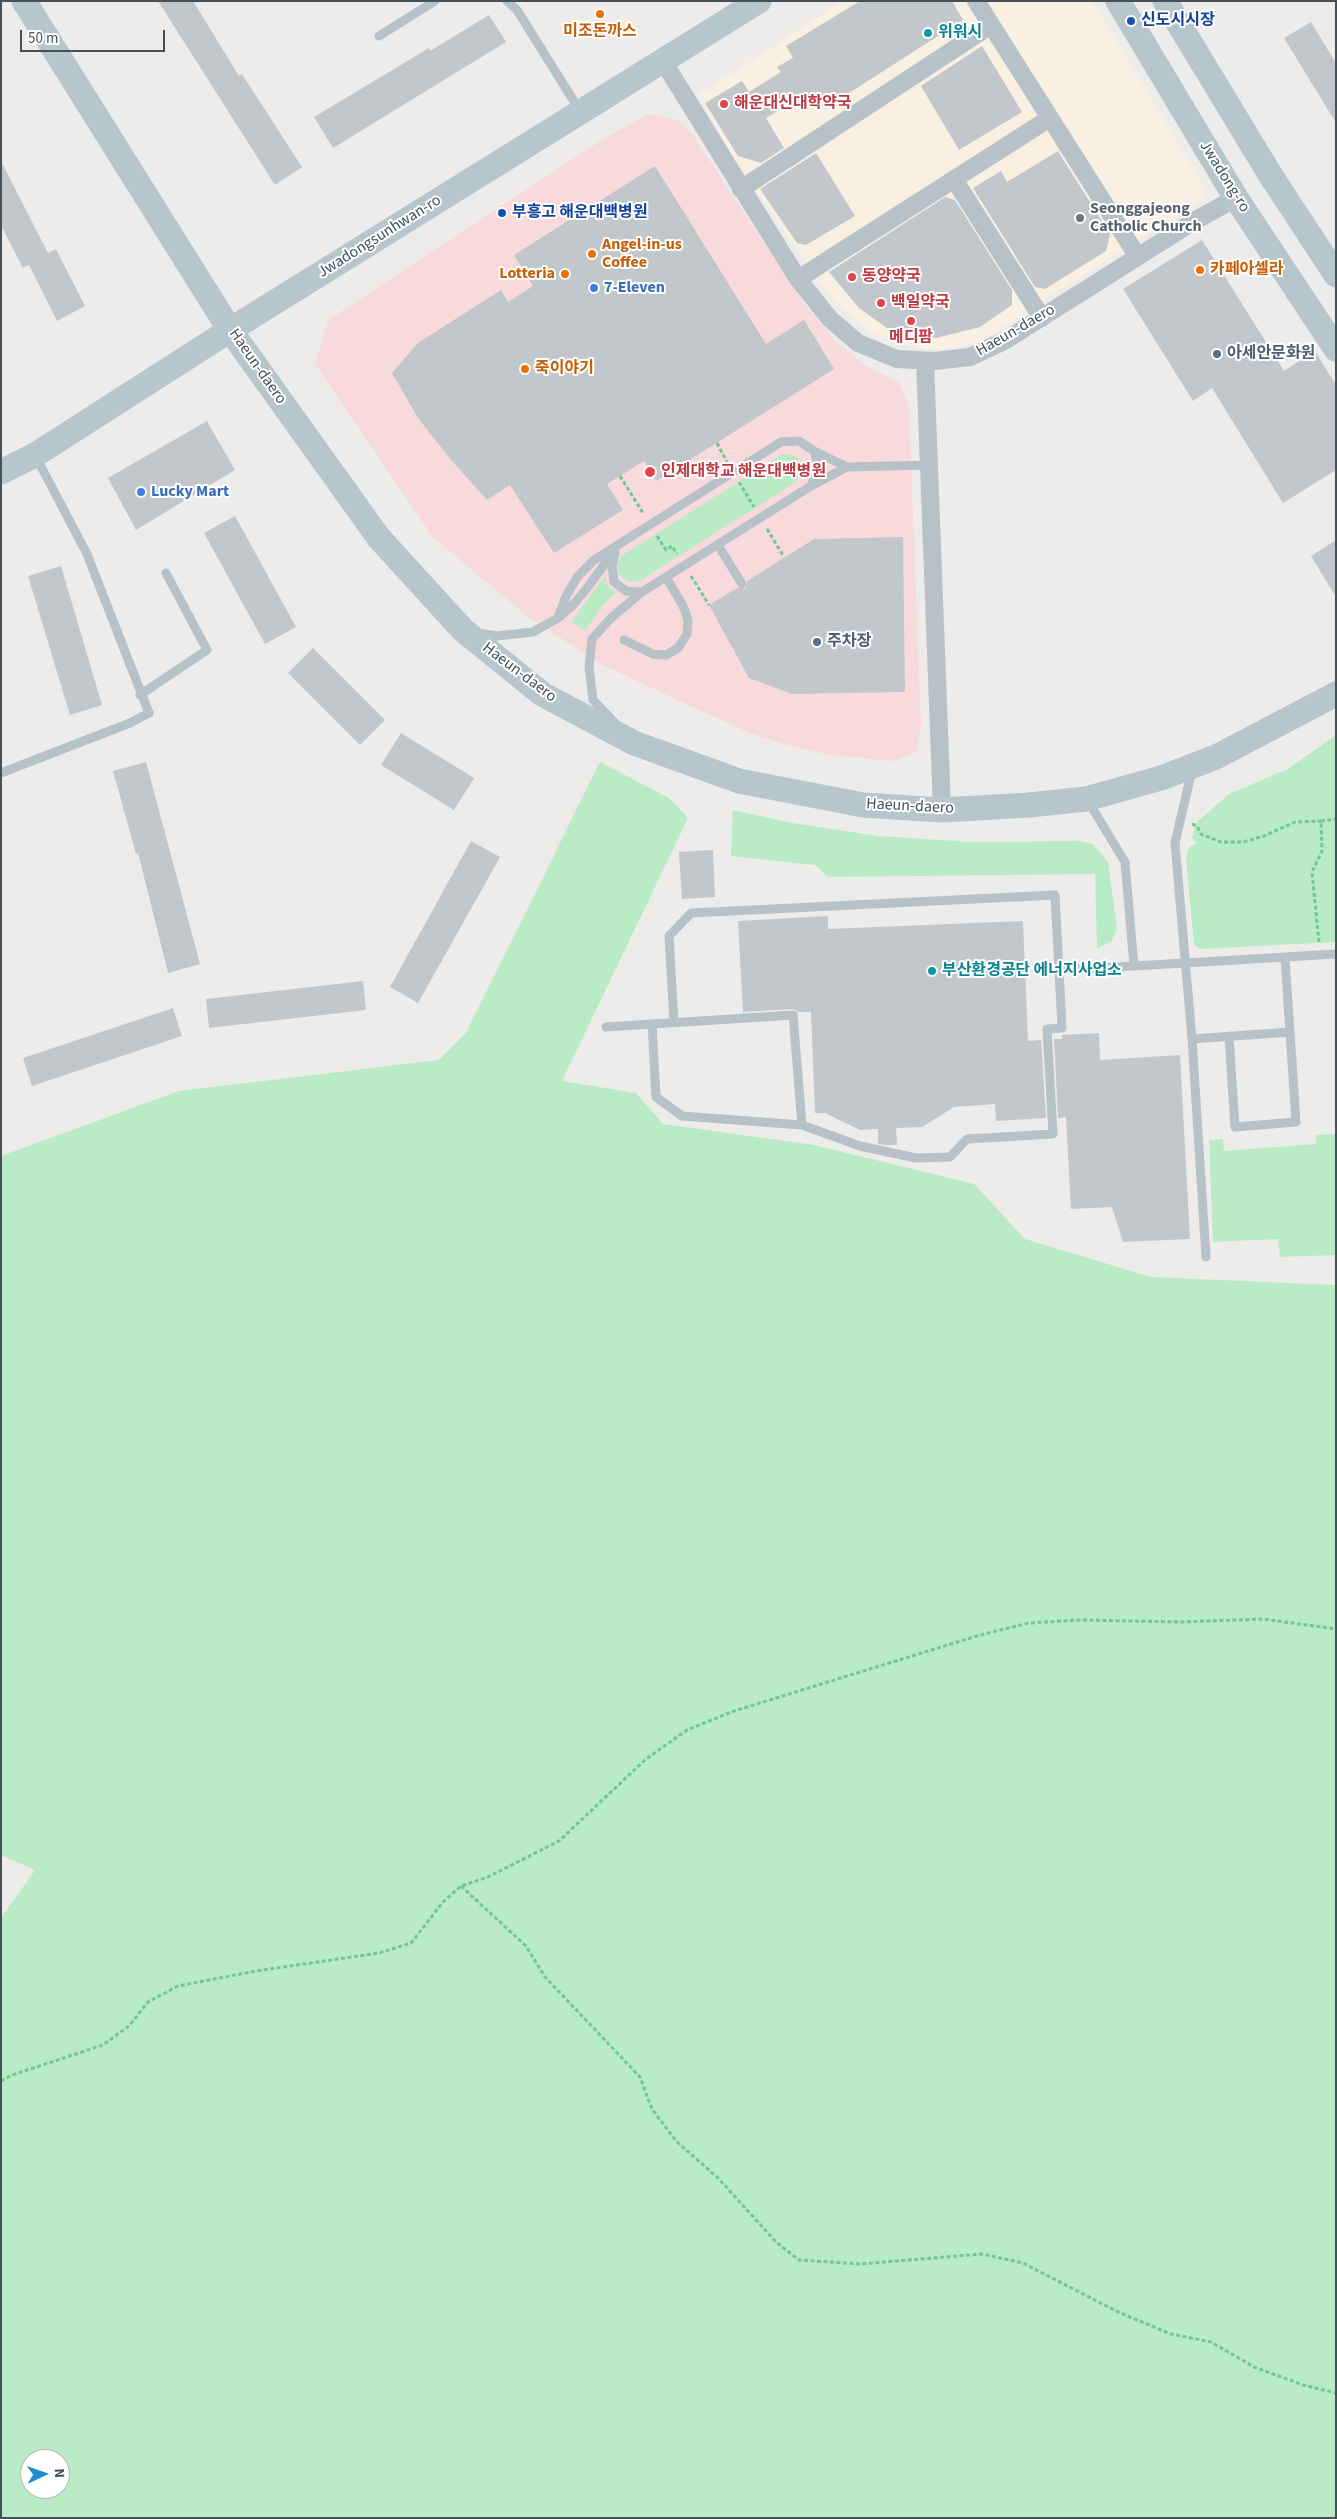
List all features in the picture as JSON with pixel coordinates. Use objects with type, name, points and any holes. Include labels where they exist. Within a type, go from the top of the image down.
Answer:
[{"type":"main road","name":"Haeun-daero","points":[[24,1],[230,330],[379,538],[463,630],[542,694],[634,743],[739,781],[862,805],[942,810],[1086,799],[1161,778],[1216,757],[1336,694]]},
{"type":"main road","name":"Jwadongsunhwan-ro","points":[[1,472],[35,455],[230,330],[759,1]]},
{"type":"main road","name":"Jwadong-ro","points":[[1118,1],[1236,198],[1336,349]]},
{"type":"main road","points":[[1165,1],[1270,176],[1336,275]]},
{"type":"street","points":[[976,1],[1138,257]]},
{"type":"street","points":[[741,189],[991,25]]},
{"type":"street","name":"Haeun-daero","points":[[663,61],[798,279],[830,319],[858,343],[897,359],[925,361],[970,357],[1006,340],[1196,220],[1236,198]]},
{"type":"street","points":[[798,279],[1050,118]]},
{"type":"street","points":[[954,179],[1042,318]]},
{"type":"street","points":[[925,361],[942,810]]},
{"type":"lane","points":[[379,36],[435,1]]},
{"type":"lane","points":[[507,1],[517,10],[581,112]]},
{"type":"lane","points":[[558,618],[566,596],[578,576],[594,560],[780,442],[798,441],[847,467]]},
{"type":"lane","points":[[811,486],[819,469],[814,450]]},
{"type":"lane","points":[[1,773],[149,713],[140,695],[87,554],[35,455]]},
{"type":"lane","points":[[634,743],[593,700],[589,667],[592,639],[611,618],[642,592],[760,517],[847,467],[929,465]]},
{"type":"lane","points":[[718,545],[742,584]]},
{"type":"lane","points":[[463,630],[497,636],[533,632],[558,618],[573,606],[617,547]]},
{"type":"lane","points":[[617,547],[612,566],[614,582],[626,591],[642,592]]},
{"type":"lane","points":[[140,695],[207,650],[166,573]]},
{"type":"lane","points":[[624,640],[653,654],[666,655],[678,648],[687,634],[688,620],[683,606],[666,577]]},
{"type":"lane","points":[[1192,766],[1175,843],[1192,1039],[1206,1257]]},
{"type":"lane","points":[[1086,799],[1125,862],[1134,966]]},
{"type":"lane","points":[[652,1024],[656,1097],[682,1116],[802,1125],[860,1146],[916,1158],[950,1157],[967,1139],[1053,1134],[1047,1029],[1062,1028],[1055,895],[691,913],[669,936],[674,1022]]},
{"type":"lane","points":[[1059,970],[1336,954]]},
{"type":"lane","points":[[1229,1036],[1235,1127],[1296,1122],[1285,958]]},
{"type":"lane","points":[[606,1027],[793,1015],[802,1125]]},
{"type":"lane","points":[[1192,1039],[1290,1032]]},
{"type":"path","points":[[716,443],[784,557]]},
{"type":"path","points":[[620,476],[666,550],[672,546],[709,606]]},
{"type":"path","points":[[1180,818],[1197,826],[1201,834],[1221,842],[1243,842],[1264,836],[1295,822],[1336,820]]},
{"type":"path","points":[[1320,821],[1322,851],[1312,872],[1320,955]]},
{"type":"path","points":[[1,2081],[12,2075],[104,2045],[129,2026],[148,2002],[178,1986],[256,1971],[379,1953],[411,1943],[443,1902],[461,1886],[488,1877],[559,1841],[646,1759],[687,1730],[734,1711],[980,1635],[1029,1623],[1080,1620],[1182,1622],[1263,1619],[1336,1629]]},
{"type":"path","points":[[461,1886],[526,1946],[545,1977],[640,2077],[652,2109],[676,2141],[718,2178],[776,2242],[799,2260],[860,2264],[982,2254],[1023,2263],[1118,2312],[1171,2334],[1211,2342],[1254,2367],[1303,2385],[1336,2393]]},
{"type":"shaded area","points":[[843,1],[1092,1],[1203,185],[1206,191],[1203,200],[1045,299],[983,341],[947,349],[925,349],[900,344],[871,332],[832,299],[735,161],[699,95]]},
{"type":"shaded area","name":"인제대학교 해운대백병원","points":[[649,114],[677,120],[693,135],[803,302],[835,341],[863,364],[900,383],[909,408],[921,725],[916,752],[893,761],[830,755],[783,744],[747,732],[600,664],[523,613],[432,536],[315,364],[328,320],[605,138]]},
{"type":"green space","points":[[791,454],[802,461],[802,473],[796,482],[638,582],[627,581],[619,575],[617,565],[621,556],[781,455]]},
{"type":"green space","points":[[606,574],[606,582],[610,589],[617,592],[603,605],[585,631],[571,622]]},
{"type":"green space","points":[[1336,735],[1336,942],[1200,949],[1194,944],[1186,858],[1189,847],[1197,843],[1192,838],[1196,823],[1229,794],[1288,769]]},
{"type":"green space","points":[[600,762],[669,798],[688,818],[562,1081],[636,1093],[663,1124],[814,1145],[974,1184],[1025,1239],[1151,1277],[1336,1285],[1336,2518],[1,2518],[1,1918],[35,1870],[1,1855],[1,1156],[179,1091],[439,1060],[466,1033]]},
{"type":"green space","points":[[733,810],[792,823],[878,836],[972,842],[1078,841],[1093,844],[1108,862],[1117,929],[1111,942],[1097,948],[1095,874],[828,877],[815,865],[731,856]]},
{"type":"green space","points":[[1336,1134],[1336,1255],[1280,1257],[1278,1239],[1213,1242],[1209,1140],[1223,1139],[1224,1151],[1316,1144],[1316,1135]]},
{"type":"building","points":[[158,1],[193,1],[239,76],[242,74],[302,167],[275,185]]},
{"type":"building","points":[[860,1],[952,1],[963,20],[824,109],[818,99],[803,109],[797,99],[766,118],[784,148],[761,163],[738,156],[705,103],[742,81],[749,92],[781,72],[777,67],[793,58],[786,46]]},
{"type":"building","points":[[489,15],[506,42],[333,148],[314,117],[429,48],[430,51]]},
{"type":"building","points":[[1311,22],[1336,63],[1336,123],[1284,38]]},
{"type":"building","points":[[982,46],[1022,112],[959,150],[921,86]]},
{"type":"building","points":[[1058,151],[1110,234],[1106,251],[1045,289],[1035,287],[973,188],[1001,171],[1007,182]]},
{"type":"building","points":[[816,153],[855,216],[806,245],[797,243],[760,189]]},
{"type":"building","points":[[1,161],[48,253],[56,249],[85,306],[57,321],[29,265],[23,268],[1,225]]},
{"type":"building","points":[[655,166],[766,344],[804,320],[834,369],[656,481],[644,461],[607,484],[623,510],[554,553],[510,485],[487,500],[452,461],[418,418],[392,373],[418,343],[501,290],[508,302],[533,286],[514,255]]},
{"type":"building","points":[[945,197],[955,200],[1012,290],[1012,305],[980,327],[936,338],[887,328],[859,308],[829,272]]},
{"type":"building","points":[[1202,240],[1284,371],[1315,351],[1336,385],[1336,470],[1283,503],[1212,388],[1193,401],[1123,289]]},
{"type":"building","points":[[207,421],[235,470],[136,530],[108,478]]},
{"type":"building","points":[[235,516],[296,627],[265,644],[204,533]]},
{"type":"building","name":"주차장","points":[[903,537],[905,692],[792,694],[749,678],[709,605],[737,588],[746,589],[747,581],[814,539]]},
{"type":"building","points":[[1336,540],[1336,597],[1311,556]]},
{"type":"building","points":[[61,566],[102,705],[70,715],[28,576]]},
{"type":"building","points":[[313,648],[385,720],[360,745],[288,673]]},
{"type":"building","points":[[401,733],[474,778],[454,810],[381,765]]},
{"type":"building","points":[[146,762],[200,964],[168,973],[138,853],[136,854],[113,771]]},
{"type":"building","points":[[471,841],[500,857],[418,1003],[390,987]]},
{"type":"building","points":[[713,850],[715,897],[682,899],[679,852]]},
{"type":"building","points":[[828,916],[828,929],[1023,921],[1028,1041],[1041,1040],[1046,1118],[996,1121],[995,1104],[954,1107],[922,1127],[896,1128],[897,1145],[886,1145],[878,1144],[878,1129],[860,1130],[825,1113],[815,1113],[811,1012],[799,1012],[793,1009],[743,1012],[738,921]]},
{"type":"building","points":[[363,981],[366,1010],[209,1028],[206,999]]},
{"type":"building","points":[[173,1008],[182,1036],[32,1086],[23,1058]]},
{"type":"building","points":[[1099,1033],[1100,1060],[1180,1055],[1190,1239],[1123,1242],[1112,1207],[1071,1209],[1066,1117],[1058,1118],[1054,1039],[1062,1039],[1062,1035]]},
{"type":"place","name":"미조돈까스","points":[[600,14]]},
{"type":"place","name":"신도시시장","points":[[1131,21]]},
{"type":"place","name":"위워시","points":[[928,33]]},
{"type":"place","name":"해운대신대학약국","points":[[724,104]]},
{"type":"place","name":"부흥고 해운대백병원","points":[[502,213]]},
{"type":"place","name":"Seonggajeong Catholic Church","points":[[1080,218]]},
{"type":"place","name":"Angel-in-us Coffee","points":[[592,254]]},
{"type":"place","name":"카페아셀라","points":[[1200,270]]},
{"type":"place","name":"Lotteria","points":[[565,274]]},
{"type":"place","name":"동양약국","points":[[852,277]]},
{"type":"place","name":"7-Eleven","points":[[594,288]]},
{"type":"place","name":"백일약국","points":[[881,303]]},
{"type":"place","name":"메디팜","points":[[911,321]]},
{"type":"place","name":"아세안문화원","points":[[1217,354]]},
{"type":"place","name":"죽이야기","points":[[525,369]]},
{"type":"place","name":"인제대학교 해운대백병원","points":[[650,472]]},
{"type":"place","name":"Lucky Mart","points":[[141,492]]},
{"type":"place","name":"주차장","points":[[817,642]]},
{"type":"place","name":"부산환경공단 에너지사업소","points":[[932,971]]}]
